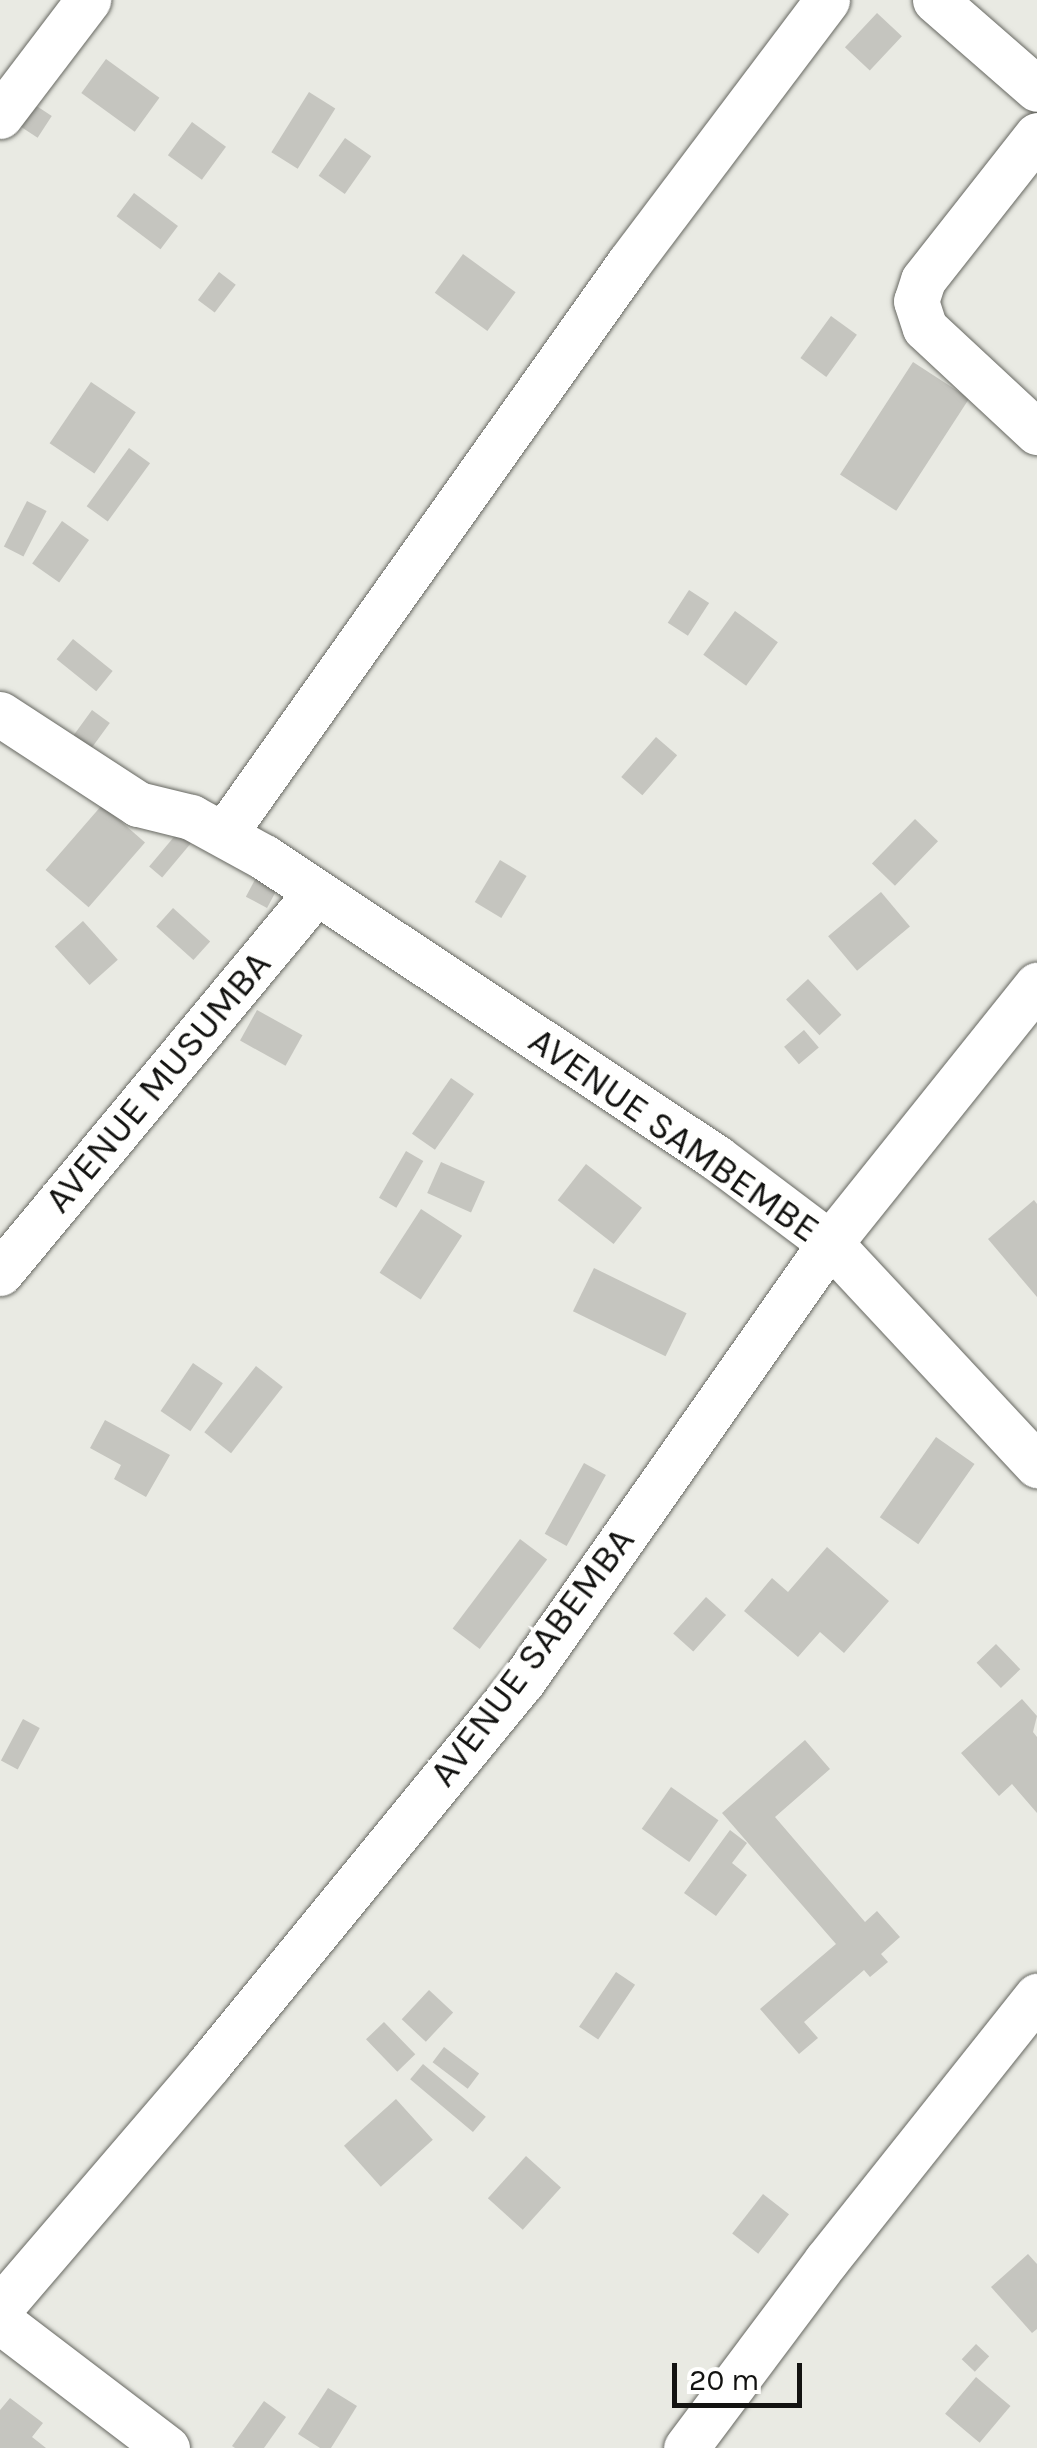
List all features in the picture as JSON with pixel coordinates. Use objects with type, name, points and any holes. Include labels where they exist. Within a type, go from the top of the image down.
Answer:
[{"type":"street","points":[[0,116],[88,0]]},
{"type":"street","points":[[224,834],[628,263],[827,0]]},
{"type":"street","points":[[935,0],[1037,89]]},
{"type":"street","points":[[1037,136],[923,280],[916,301],[924,328],[1037,432]]},
{"type":"street","name":"AVENUE SAMBEMBE","points":[[0,714],[138,804],[191,817],[224,834],[717,1158],[830,1243],[1037,1464]]},
{"type":"street","name":"AVENUE MUSUMBA","points":[[0,1273],[316,892]]},
{"type":"street","name":"AVENUE SABEMBA","points":[[0,2308],[209,2064],[522,1682],[830,1243],[1037,985]]},
{"type":"street","points":[[686,2448],[838,2246],[1037,1996]]},
{"type":"street","points":[[0,2320],[168,2448]]},
{"type":"building","points":[[877,13],[902,36],[870,71],[845,47]]},
{"type":"building","points":[[106,59],[159,98],[135,132],[81,93]]},
{"type":"building","points":[[309,92],[335,108],[298,169],[271,152]]},
{"type":"building","points":[[35,105],[52,116],[38,138],[21,127]]},
{"type":"building","points":[[192,122],[226,147],[202,180],[168,155]]},
{"type":"building","points":[[345,138],[371,156],[345,194],[319,176]]},
{"type":"building","points":[[134,193],[178,226],[160,249],[117,216]]},
{"type":"building","points":[[463,254],[516,292],[487,331],[435,293]]},
{"type":"building","points":[[219,272],[236,285],[215,313],[198,300]]},
{"type":"building","points":[[831,316],[857,335],[826,377],[800,358]]},
{"type":"building","points":[[913,362],[969,398],[896,511],[840,474]]},
{"type":"building","points":[[91,382],[136,412],[94,474],[50,443]]},
{"type":"building","points":[[129,448],[150,463],[108,522],[87,506]]},
{"type":"building","points":[[27,501],[47,511],[23,556],[4,546]]},
{"type":"building","points":[[62,521],[89,540],[59,583],[32,564]]},
{"type":"building","points":[[689,590],[709,603],[688,636],[668,623]]},
{"type":"building","points":[[735,611],[778,642],[746,686],[703,655]]},
{"type":"building","points":[[73,639],[113,671],[96,691],[57,659]]},
{"type":"building","points":[[92,710],[110,723],[87,754],[69,742]]},
{"type":"building","points":[[656,737],[677,755],[642,795],[621,777]]},
{"type":"building","points":[[102,805],[145,842],[89,907],[46,870]]},
{"type":"building","points":[[189,819],[202,830],[162,877],[149,866]]},
{"type":"building","points":[[915,819],[938,841],[895,886],[872,864]]},
{"type":"building","points":[[500,860],[527,876],[501,918],[475,902]]},
{"type":"building","points":[[259,872],[280,883],[267,908],[246,897]]},
{"type":"building","points":[[881,892],[910,926],[857,971],[828,936]]},
{"type":"building","points":[[173,908],[210,941],[193,960],[156,927]]},
{"type":"building","points":[[83,921],[118,960],[90,985],[55,946]]},
{"type":"building","points":[[808,979],[841,1015],[819,1035],[786,999]]},
{"type":"building","points":[[257,1010],[302,1035],[286,1066],[240,1041]]},
{"type":"building","points":[[804,1030],[819,1048],[799,1064],[784,1047]]},
{"type":"building","points":[[451,1078],[474,1094],[435,1150],[412,1134]]},
{"type":"building","points":[[406,1151],[423,1161],[396,1208],[379,1198]]},
{"type":"building","points":[[441,1162],[485,1182],[471,1213],[427,1193]]},
{"type":"building","points":[[586,1164],[642,1208],[614,1244],[558,1200]]},
{"type":"building","points":[[1034,1200],[1037,1204],[1037,1297],[988,1239]]},
{"type":"building","points":[[421,1209],[462,1236],[421,1299],[380,1273]]},
{"type":"building","points":[[594,1268],[687,1313],[666,1356],[573,1311]]},
{"type":"building","points":[[193,1363],[223,1383],[190,1431],[161,1411]]},
{"type":"building","points":[[256,1366],[283,1387],[231,1453],[204,1432]]},
{"type":"building","points":[[105,1420],[170,1455],[146,1497],[114,1479],[121,1465],[90,1448]]},
{"type":"building","points":[[936,1437],[975,1464],[918,1544],[880,1517]]},
{"type":"building","points":[[584,1463],[606,1475],[567,1546],[545,1534]]},
{"type":"building","points":[[520,1539],[547,1559],[480,1649],[453,1628]]},
{"type":"building","points":[[827,1547],[889,1601],[844,1653],[820,1632],[798,1657],[744,1611],[772,1578],[788,1592]]},
{"type":"building","points":[[706,1597],[726,1615],[693,1651],[673,1633]]},
{"type":"building","points":[[996,1644],[1020,1669],[1001,1688],[977,1663]]},
{"type":"building","points":[[1022,1699],[1037,1716],[1033,1732],[1037,1737],[1037,1813],[1012,1784],[999,1796],[961,1753]]},
{"type":"building","points":[[23,1719],[40,1728],[18,1769],[1,1760]]},
{"type":"building","points":[[805,1740],[830,1769],[775,1817],[865,1922],[877,1911],[900,1937],[881,1954],[888,1962],[870,1977],[864,1970],[804,2022],[818,2038],[799,2054],[760,2009],[836,1944],[722,1813]]},
{"type":"building","points":[[671,1787],[719,1820],[689,1862],[642,1829]]},
{"type":"building","points":[[730,1830],[747,1843],[732,1863],[747,1875],[716,1916],[684,1893]]},
{"type":"building","points":[[616,1972],[635,1985],[598,2040],[579,2027]]},
{"type":"building","points":[[429,1990],[453,2013],[426,2042],[402,2019]]},
{"type":"building","points":[[384,2022],[415,2054],[397,2072],[366,2039]]},
{"type":"building","points":[[444,2047],[479,2073],[468,2089],[433,2062]]},
{"type":"building","points":[[423,2064],[486,2117],[473,2132],[410,2079]]},
{"type":"building","points":[[396,2099],[433,2140],[381,2187],[344,2146]]},
{"type":"building","points":[[526,2156],[561,2187],[523,2230],[488,2198]]},
{"type":"building","points":[[763,2194],[789,2214],[758,2254],[732,2233]]},
{"type":"building","points":[[1028,2254],[1037,2264],[1037,2329],[1032,2333],[991,2287]]},
{"type":"building","points":[[976,2344],[989,2356],[975,2372],[962,2359]]},
{"type":"building","points":[[976,2377],[1010,2406],[980,2443],[945,2414]]},
{"type":"building","points":[[328,2388],[357,2406],[331,2448],[320,2448],[298,2434]]},
{"type":"building","points":[[10,2398],[43,2423],[32,2437],[46,2448],[0,2448],[0,2410]]},
{"type":"building","points":[[264,2401],[286,2417],[264,2448],[235,2448],[232,2446]]}]
